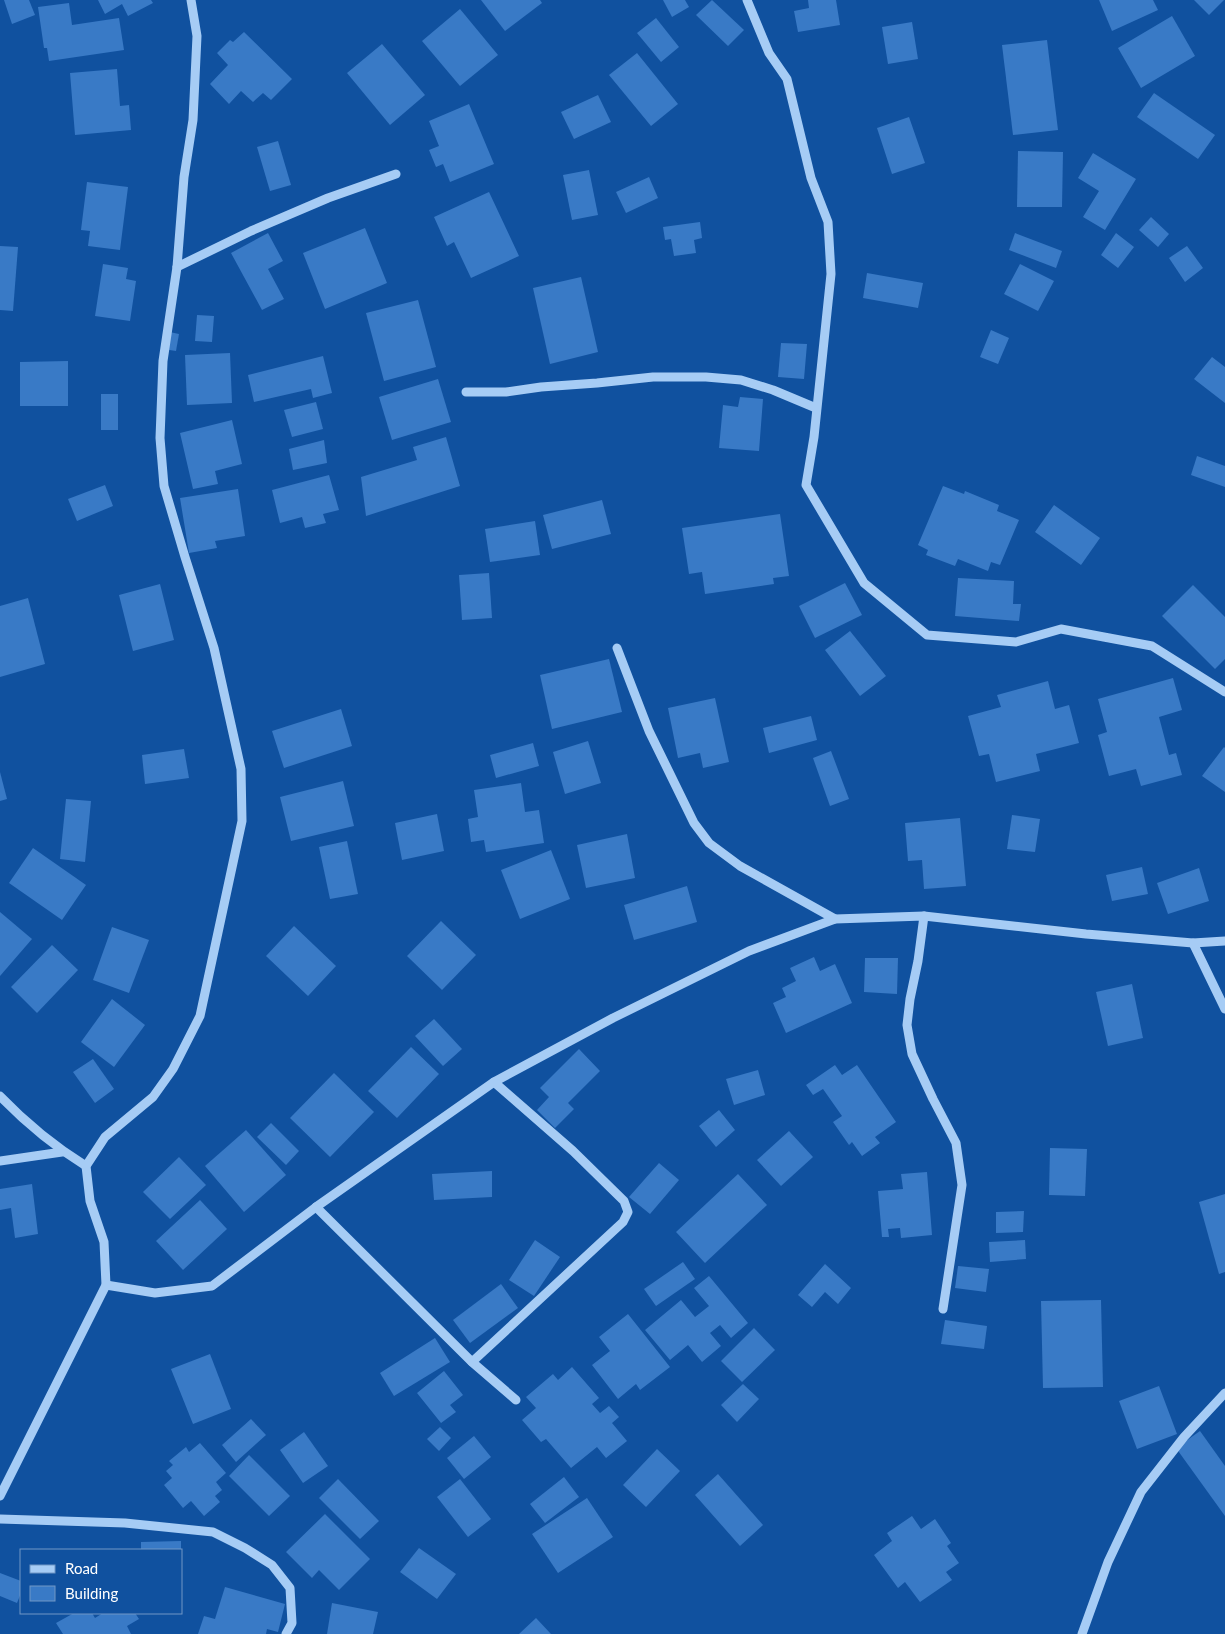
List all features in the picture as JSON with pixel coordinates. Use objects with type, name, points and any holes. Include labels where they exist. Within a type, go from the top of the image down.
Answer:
[{"type":"street","points":[[0,1496],[106,1284],[104,1242],[90,1200],[86,1166],[105,1137],[153,1097],[173,1069],[200,1016],[242,821],[241,769],[214,648],[164,486],[160,438],[163,361],[177,266],[184,177],[193,120],[197,36],[191,0]]},
{"type":"street","points":[[747,0],[769,53],[787,79],[810,178],[828,222],[830,274],[814,437],[806,485],[864,583],[927,635],[1016,642],[1061,630],[1152,646],[1225,692]]},
{"type":"street","points":[[177,266],[251,231],[328,198],[396,174]]},
{"type":"street","points":[[466,392],[506,392],[653,377],[706,378],[741,380],[773,390],[816,408]]},
{"type":"street","points":[[617,648],[649,731],[694,823],[709,843],[740,866],[835,919]]},
{"type":"street","points":[[106,1284],[155,1293],[212,1286],[316,1207],[494,1082],[613,1018],[749,951],[835,919],[924,916],[1086,934],[1193,943],[1225,941]]},
{"type":"street","points":[[924,916],[907,1025],[912,1054],[956,1143],[962,1185],[943,1309]]},
{"type":"street","points":[[1193,943],[1225,1009]]},
{"type":"street","points":[[472,1362],[623,1222],[628,1212],[624,1201],[573,1151],[494,1082]]},
{"type":"street","points":[[0,1096],[24,1120],[62,1152],[86,1166]]},
{"type":"street","points":[[0,1161],[62,1152]]},
{"type":"street","points":[[316,1207],[472,1362],[516,1400]]},
{"type":"street","points":[[1082,1634],[1108,1562],[1141,1492],[1184,1437],[1225,1393]]},
{"type":"street","points":[[0,1519],[125,1523],[213,1532],[245,1548],[272,1565],[290,1588],[292,1623],[286,1634]]},
{"type":"building","points":[[4,0],[29,0],[35,15],[12,24]]},
{"type":"building","points":[[98,0],[151,0],[153,3],[128,16],[122,4],[105,14]]},
{"type":"building","points":[[481,0],[540,0],[542,3],[505,31]]},
{"type":"building","points":[[663,0],[685,0],[689,7],[672,17]]},
{"type":"building","points":[[712,0],[744,30],[728,46],[696,15]]},
{"type":"building","points":[[808,0],[836,0],[840,25],[798,32],[794,11],[809,8]]},
{"type":"building","points":[[1099,0],[1153,0],[1158,10],[1112,31]]},
{"type":"building","points":[[1194,0],[1224,0],[1209,15]]},
{"type":"building","points":[[69,3],[72,25],[119,18],[124,50],[49,61],[47,48],[44,48],[38,7]]},
{"type":"building","points":[[460,9],[498,55],[460,86],[422,41]]},
{"type":"building","points":[[1172,16],[1195,56],[1141,88],[1118,48]]},
{"type":"building","points":[[656,18],[679,47],[661,62],[637,33]]},
{"type":"building","points":[[912,22],[918,59],[888,64],[882,27]]},
{"type":"building","points":[[244,32],[292,79],[271,100],[263,93],[253,102],[241,91],[229,104],[210,84],[228,65],[217,53],[230,40],[233,42]]},
{"type":"building","points":[[1047,40],[1058,130],[1013,135],[1002,45]]},
{"type":"building","points":[[382,44],[425,95],[390,125],[347,73]]},
{"type":"building","points":[[637,53],[678,104],[651,126],[609,75]]},
{"type":"building","points":[[117,69],[120,106],[129,105],[131,130],[75,135],[70,73]]},
{"type":"building","points":[[1154,93],[1215,135],[1198,159],[1137,117]]},
{"type":"building","points":[[598,95],[611,122],[574,139],[561,112]]},
{"type":"building","points":[[469,104],[494,164],[450,182],[443,164],[436,167],[429,150],[439,146],[429,121]]},
{"type":"building","points":[[909,117],[925,163],[892,174],[877,128]]},
{"type":"building","points":[[278,141],[291,185],[270,191],[257,147]]},
{"type":"building","points":[[1018,151],[1063,152],[1062,207],[1017,207]]},
{"type":"building","points":[[1093,153],[1136,179],[1105,230],[1083,217],[1099,191],[1078,178]]},
{"type":"building","points":[[589,170],[598,215],[572,220],[563,175]]},
{"type":"building","points":[[649,177],[658,198],[626,213],[616,192]]},
{"type":"building","points":[[87,182],[128,187],[120,250],[88,246],[90,231],[81,230]]},
{"type":"building","points":[[489,192],[519,256],[471,278],[454,242],[447,246],[434,217]]},
{"type":"building","points":[[1151,217],[1169,234],[1158,247],[1139,230]]},
{"type":"building","points":[[700,222],[702,238],[694,240],[696,253],[674,256],[671,239],[665,240],[663,227]]},
{"type":"building","points":[[365,228],[387,283],[325,309],[303,253]]},
{"type":"building","points":[[268,233],[283,261],[268,269],[284,299],[262,310],[231,253]]},
{"type":"building","points":[[1015,233],[1062,251],[1056,268],[1009,250]]},
{"type":"building","points":[[1116,233],[1134,247],[1118,268],[1101,255]]},
{"type":"building","points":[[0,246],[18,247],[13,311],[0,310]]},
{"type":"building","points":[[1187,246],[1203,268],[1185,282],[1169,258]]},
{"type":"building","points":[[103,264],[128,268],[126,279],[136,281],[130,321],[95,316]]},
{"type":"building","points":[[1020,264],[1054,281],[1038,311],[1004,294]]},
{"type":"building","points":[[867,273],[923,283],[918,308],[863,298]]},
{"type":"building","points":[[581,277],[598,352],[550,364],[533,288]]},
{"type":"building","points":[[418,300],[436,367],[384,381],[366,313]]},
{"type":"building","points":[[197,315],[214,316],[212,342],[195,341]]},
{"type":"building","points":[[991,330],[1009,338],[998,364],[980,357]]},
{"type":"building","points":[[165,331],[179,334],[176,351],[163,349]]},
{"type":"building","points":[[781,343],[807,344],[804,379],[778,377]]},
{"type":"building","points":[[230,353],[232,403],[187,405],[185,355]]},
{"type":"building","points":[[323,356],[332,393],[313,398],[311,389],[254,402],[248,375]]},
{"type":"building","points":[[1212,357],[1225,367],[1225,403],[1194,379]]},
{"type":"building","points":[[68,361],[68,406],[20,406],[20,362]]},
{"type":"building","points":[[438,379],[451,422],[392,440],[379,397]]},
{"type":"building","points":[[101,394],[118,394],[118,430],[101,430]]},
{"type":"building","points":[[740,397],[763,399],[759,451],[719,448],[723,405],[738,407]]},
{"type":"building","points":[[316,402],[323,429],[292,437],[284,410]]},
{"type":"building","points":[[232,420],[242,464],[215,471],[218,484],[193,489],[180,433]]},
{"type":"building","points":[[446,437],[460,486],[366,516],[361,477],[417,460],[413,447]]},
{"type":"building","points":[[324,440],[327,463],[293,470],[289,449]]},
{"type":"building","points":[[1197,456],[1225,466],[1225,487],[1191,475]]},
{"type":"building","points":[[329,475],[339,510],[323,514],[326,523],[305,528],[302,517],[280,523],[272,490]]},
{"type":"building","points":[[105,485],[113,506],[77,521],[68,499]]},
{"type":"building","points":[[943,486],[964,494],[965,491],[999,505],[997,511],[1019,520],[1000,565],[991,562],[988,571],[958,559],[955,566],[926,555],[928,550],[918,545]]},
{"type":"building","points":[[238,489],[245,536],[215,541],[217,548],[189,553],[180,498]]},
{"type":"building","points":[[602,500],[611,534],[552,549],[543,515]]},
{"type":"building","points":[[1054,505],[1100,538],[1081,565],[1035,532]]},
{"type":"building","points":[[780,514],[789,576],[773,578],[774,584],[705,594],[702,572],[689,574],[682,528]]},
{"type":"building","points":[[535,521],[540,555],[490,562],[485,529]]},
{"type":"building","points":[[489,573],[492,618],[462,620],[459,575]]},
{"type":"building","points":[[958,578],[1014,581],[1013,604],[1021,604],[1019,621],[955,616]]},
{"type":"building","points":[[845,583],[862,615],[815,638],[799,606]]},
{"type":"building","points":[[160,584],[174,640],[133,651],[119,595]]},
{"type":"building","points":[[1193,585],[1225,617],[1225,659],[1215,669],[1162,616]]},
{"type":"building","points":[[28,598],[45,664],[0,677],[0,606]]},
{"type":"building","points":[[850,631],[886,676],[860,696],[825,650]]},
{"type":"building","points":[[609,659],[622,712],[552,729],[540,675]]},
{"type":"building","points":[[1173,678],[1182,710],[1159,717],[1169,755],[1176,753],[1182,775],[1141,786],[1136,769],[1109,776],[1098,735],[1107,732],[1098,699]]},
{"type":"building","points":[[1048,681],[1055,709],[1069,705],[1079,743],[1036,754],[1040,771],[996,782],[989,754],[979,756],[968,716],[1001,707],[997,695]]},
{"type":"building","points":[[715,698],[729,762],[703,768],[700,753],[678,758],[668,708]]},
{"type":"building","points":[[341,709],[352,746],[284,768],[272,731]]},
{"type":"building","points":[[811,716],[817,740],[769,753],[763,728]]},
{"type":"building","points":[[588,741],[601,783],[565,794],[553,752]]},
{"type":"building","points":[[533,743],[539,766],[496,778],[490,755]]},
{"type":"building","points":[[1225,748],[1225,792],[1202,776]]},
{"type":"building","points":[[184,749],[189,778],[145,784],[142,755]]},
{"type":"building","points":[[831,751],[849,799],[830,806],[813,758]]},
{"type":"building","points":[[0,772],[7,799],[0,801]]},
{"type":"building","points":[[343,781],[354,826],[291,841],[280,797]]},
{"type":"building","points":[[521,783],[525,812],[539,810],[544,843],[486,852],[484,840],[471,842],[468,819],[478,817],[474,790]]},
{"type":"building","points":[[66,799],[91,801],[85,862],[60,859]]},
{"type":"building","points":[[437,814],[444,851],[402,860],[395,823]]},
{"type":"building","points":[[1012,815],[1040,819],[1035,852],[1007,849]]},
{"type":"building","points":[[960,818],[966,886],[924,889],[922,860],[908,861],[905,823]]},
{"type":"building","points":[[627,834],[635,878],[586,888],[577,845]]},
{"type":"building","points":[[347,841],[358,894],[330,899],[319,847]]},
{"type":"building","points":[[33,848],[86,885],[62,920],[9,883]]},
{"type":"building","points":[[551,850],[570,899],[520,919],[501,870]]},
{"type":"building","points":[[1142,867],[1148,894],[1112,901],[1106,875]]},
{"type":"building","points":[[1199,868],[1209,901],[1168,914],[1157,883]]},
{"type":"building","points":[[687,886],[697,922],[634,940],[624,905]]},
{"type":"building","points":[[0,912],[32,939],[0,976]]},
{"type":"building","points":[[441,921],[476,955],[442,990],[407,956]]},
{"type":"building","points":[[294,926],[336,966],[308,996],[266,956]]},
{"type":"building","points":[[112,927],[149,940],[129,993],[93,980]]},
{"type":"building","points":[[52,945],[78,970],[37,1013],[11,987]]},
{"type":"building","points":[[814,957],[820,971],[835,964],[852,1003],[786,1033],[773,1003],[786,997],[782,988],[796,981],[790,968]]},
{"type":"building","points":[[865,958],[898,958],[897,994],[864,992]]},
{"type":"building","points":[[1132,984],[1143,1038],[1108,1046],[1096,992]]},
{"type":"building","points":[[112,999],[145,1025],[114,1067],[81,1042]]},
{"type":"building","points":[[434,1019],[462,1049],[443,1066],[415,1036]]},
{"type":"building","points":[[411,1047],[439,1074],[397,1118],[368,1091]]},
{"type":"building","points":[[579,1049],[600,1071],[568,1103],[574,1109],[555,1128],[537,1110],[549,1097],[540,1088]]},
{"type":"building","points":[[93,1059],[114,1089],[95,1103],[73,1072]]},
{"type":"building","points":[[835,1065],[842,1075],[857,1065],[896,1122],[875,1137],[880,1143],[862,1156],[852,1142],[849,1145],[833,1122],[842,1116],[823,1089],[813,1095],[806,1085]]},
{"type":"building","points":[[758,1070],[765,1095],[734,1105],[726,1079]]},
{"type":"building","points":[[334,1073],[374,1112],[330,1157],[290,1118]]},
{"type":"building","points":[[719,1110],[735,1130],[716,1147],[699,1126]]},
{"type":"building","points":[[271,1123],[299,1151],[286,1165],[257,1137]]},
{"type":"building","points":[[246,1130],[286,1175],[244,1212],[205,1166]]},
{"type":"building","points":[[789,1131],[813,1157],[781,1186],[757,1160]]},
{"type":"building","points":[[1050,1148],[1087,1149],[1085,1196],[1049,1195]]},
{"type":"building","points":[[179,1157],[206,1185],[170,1219],[143,1192]]},
{"type":"building","points":[[659,1163],[679,1180],[650,1214],[629,1197]]},
{"type":"building","points":[[492,1171],[492,1197],[434,1200],[432,1174]]},
{"type":"building","points":[[927,1172],[932,1235],[901,1238],[900,1228],[888,1229],[889,1237],[882,1237],[878,1191],[903,1189],[901,1174]]},
{"type":"building","points":[[738,1174],[767,1205],[705,1263],[676,1232]]},
{"type":"building","points":[[32,1184],[38,1234],[15,1238],[11,1208],[0,1210],[0,1189]]},
{"type":"building","points":[[1225,1194],[1225,1272],[1219,1274],[1199,1202]]},
{"type":"building","points":[[200,1200],[227,1229],[183,1270],[156,1241]]},
{"type":"building","points":[[1024,1211],[1023,1232],[996,1233],[996,1212]]},
{"type":"building","points":[[535,1240],[560,1257],[534,1296],[509,1280]]},
{"type":"building","points":[[1025,1240],[1026,1259],[990,1262],[989,1242]]},
{"type":"building","points":[[683,1262],[695,1279],[656,1306],[644,1289]]},
{"type":"building","points":[[825,1264],[851,1288],[838,1304],[825,1292],[812,1307],[798,1295]]},
{"type":"building","points":[[958,1266],[989,1269],[986,1292],[955,1288]]},
{"type":"building","points":[[709,1276],[748,1323],[731,1338],[720,1325],[710,1333],[721,1346],[702,1362],[688,1345],[670,1360],[645,1330],[681,1300],[695,1317],[709,1306],[694,1288]]},
{"type":"building","points":[[501,1284],[518,1308],[470,1343],[453,1320]]},
{"type":"building","points":[[1101,1300],[1103,1387],[1043,1388],[1041,1301]]},
{"type":"building","points":[[628,1314],[670,1367],[640,1390],[636,1384],[618,1399],[592,1365],[610,1351],[599,1337]]},
{"type":"building","points":[[945,1320],[987,1326],[984,1349],[941,1344]]},
{"type":"building","points":[[754,1328],[775,1350],[742,1382],[721,1361]]},
{"type":"building","points":[[435,1338],[450,1362],[394,1396],[380,1373]]},
{"type":"building","points":[[210,1354],[231,1409],[193,1424],[171,1369]]},
{"type":"building","points":[[572,1367],[599,1398],[592,1404],[600,1413],[609,1406],[619,1417],[612,1423],[627,1441],[606,1458],[597,1447],[571,1468],[546,1439],[541,1442],[522,1420],[536,1408],[526,1397],[553,1374],[558,1380]]},
{"type":"building","points":[[444,1371],[463,1395],[450,1405],[456,1412],[441,1423],[417,1393]]},
{"type":"building","points":[[743,1384],[759,1399],[737,1422],[721,1405]]},
{"type":"building","points":[[1159,1386],[1177,1434],[1137,1449],[1119,1401]]},
{"type":"building","points":[[251,1419],[266,1435],[236,1462],[222,1445]]},
{"type":"building","points":[[440,1427],[451,1438],[439,1451],[427,1439]]},
{"type":"building","points":[[1200,1431],[1225,1466],[1225,1516],[1176,1448]]},
{"type":"building","points":[[304,1432],[328,1466],[303,1483],[280,1450]]},
{"type":"building","points":[[474,1436],[491,1457],[464,1479],[447,1458]]},
{"type":"building","points":[[200,1443],[226,1473],[216,1482],[222,1490],[215,1496],[220,1502],[204,1516],[191,1501],[183,1508],[164,1485],[172,1478],[166,1471],[173,1465],[169,1461],[186,1447],[189,1452]]},
{"type":"building","points":[[657,1449],[680,1471],[646,1507],[623,1485]]},
{"type":"building","points":[[249,1455],[290,1496],[269,1516],[229,1476]]},
{"type":"building","points":[[718,1474],[763,1525],[740,1546],[695,1495]]},
{"type":"building","points":[[564,1477],[579,1497],[545,1523],[530,1504]]},
{"type":"building","points":[[338,1479],[379,1521],[360,1539],[319,1498]]},
{"type":"building","points":[[460,1479],[491,1519],[468,1537],[437,1497]]},
{"type":"building","points":[[587,1498],[613,1537],[558,1573],[532,1534]]},
{"type":"building","points":[[325,1514],[370,1559],[339,1590],[319,1570],[312,1578],[286,1552]]},
{"type":"building","points":[[912,1516],[921,1529],[935,1519],[951,1543],[947,1546],[959,1563],[946,1572],[952,1580],[920,1602],[905,1582],[898,1588],[874,1555],[892,1541],[887,1533]]},
{"type":"building","points":[[181,1541],[181,1549],[141,1549],[141,1542]]},
{"type":"building","points":[[419,1548],[456,1574],[437,1599],[400,1572]]},
{"type":"building","points":[[0,1573],[20,1581],[20,1596],[17,1603],[0,1596]]},
{"type":"building","points":[[225,1587],[285,1604],[278,1632],[267,1629],[266,1634],[198,1634],[204,1616],[215,1619]]},
{"type":"building","points":[[332,1603],[378,1612],[373,1634],[327,1634]]},
{"type":"building","points":[[72,1614],[93,1614],[95,1618],[101,1614],[136,1614],[139,1619],[127,1626],[131,1634],[63,1634],[56,1623]]},
{"type":"building","points":[[536,1618],[551,1634],[519,1634]]}]
